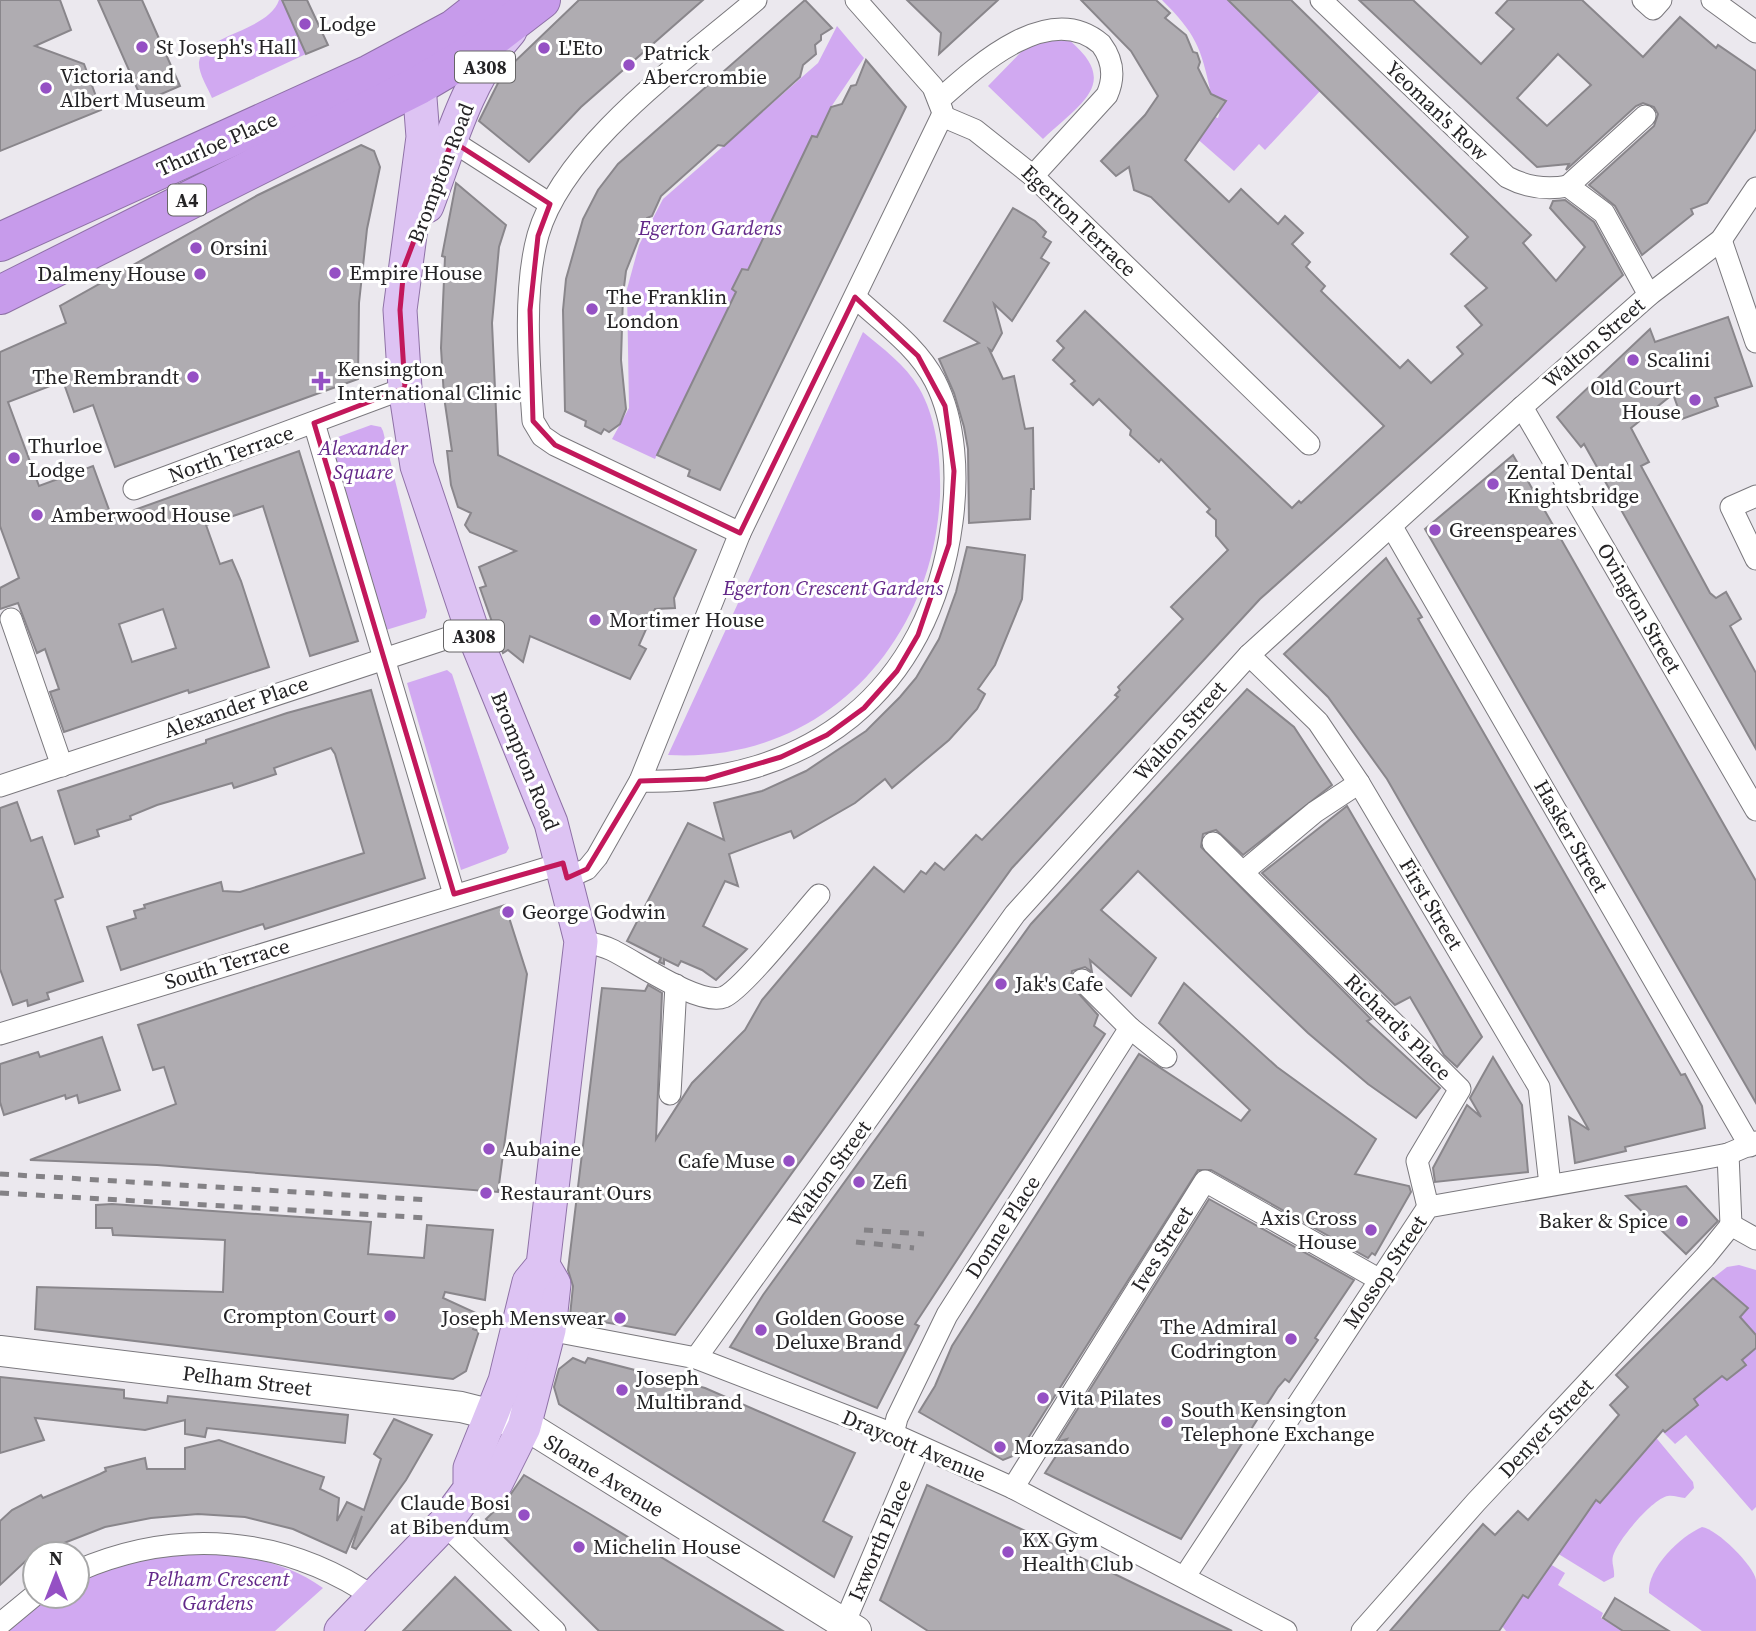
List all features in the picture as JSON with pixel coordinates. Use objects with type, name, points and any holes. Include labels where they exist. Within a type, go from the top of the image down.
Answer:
[{"type":"highway","name":"A4","points":[[433,42],[491,0]]},
{"type":"highway","name":"Brompton Road","points":[[419,85],[468,56],[535,6]]},
{"type":"highway","name":"Thurloe Place","points":[[0,242],[338,89],[433,42]]},
{"type":"highway","name":"Thurloe Place","points":[[0,295],[419,85]]},
{"type":"main road","name":"Brompton Road","points":[[404,267],[452,141],[489,60],[535,6]]},
{"type":"main road","name":"Brompton Road","points":[[433,42],[419,85],[423,137],[400,310],[405,388],[417,466],[472,630],[551,823],[581,941],[543,1265],[554,1284],[493,1415]]},
{"type":"main road","name":"Brompton Road","points":[[524,1427],[534,1327]]},
{"type":"main road","name":"A308","points":[[341,1631],[444,1524],[470,1489],[470,1468],[493,1415]]},
{"type":"main road","name":"A308","points":[[470,1489],[496,1483],[524,1427]]},
{"type":"street","points":[[740,533],[555,445],[542,436],[533,421],[530,310],[538,236],[558,188],[615,123],[756,0]]},
{"type":"street","name":"Egerton Terrace","points":[[856,0],[941,108],[975,130],[1033,176],[1309,443]]},
{"type":"street","name":"Yeoman's Row","points":[[1321,0],[1507,177],[1522,185],[1556,188],[1568,186]]},
{"type":"street","points":[[1643,0],[1653,9],[1661,0]]},
{"type":"street","points":[[1712,0],[1756,32]]},
{"type":"street","points":[[314,423],[454,894],[565,870],[587,869],[597,857],[640,782],[740,533],[855,297],[941,108],[1012,35],[1031,25],[1051,20],[1072,23],[1088,32],[1102,45],[1111,63],[1113,81],[1108,94],[1033,176]]},
{"type":"street","points":[[1645,116],[1568,186],[1604,213],[1649,295]]},
{"type":"street","points":[[452,141],[550,204]]},
{"type":"street","name":"Walton Street","points":[[696,1358],[1015,914],[1249,656],[1649,295],[1721,240],[1756,188]]},
{"type":"street","points":[[1721,240],[1756,342]]},
{"type":"street","points":[[640,782],[682,782],[744,770],[781,757],[827,735],[864,708],[897,671],[918,635],[940,580],[949,544],[954,471],[950,429],[945,406],[934,380],[918,356],[855,297]]},
{"type":"street","name":"North Terrace","points":[[134,489],[405,388]]},
{"type":"street","name":"Ovington Street","points":[[1522,407],[1756,810]]},
{"type":"street","points":[[1756,496],[1731,507],[1756,559]]},
{"type":"street","name":"Hasker Street","points":[[1392,527],[1753,1144]]},
{"type":"street","points":[[11,619],[62,766]]},
{"type":"street","name":"Alexander Place","points":[[0,786],[472,630]]},
{"type":"street","name":"First Street","points":[[1249,656],[1318,722],[1359,783],[1539,1087],[1550,1185]]},
{"type":"street","points":[[1243,872],[1315,812],[1359,783]]},
{"type":"street","name":"Richard's Place","points":[[1213,843],[1460,1089],[1417,1161],[1429,1207]]},
{"type":"street","name":"South Terrace","points":[[0,1034],[454,894]]},
{"type":"street","points":[[581,941],[608,948],[676,985],[705,997],[724,996],[741,982],[819,895]]},
{"type":"street","points":[[1082,980],[1130,1028],[1166,1057]]},
{"type":"street","points":[[670,1094],[676,985]]},
{"type":"street","name":"Donne Place","points":[[893,1434],[897,1418],[947,1315],[1130,1028]]},
{"type":"street","name":"Mossop Street","points":[[1185,1576],[1429,1207],[1728,1154],[1753,1144]]},
{"type":"street","points":[[1728,1154],[1731,1225],[1756,1239]]},
{"type":"street","name":"Ives Street","points":[[1013,1488],[1205,1181],[1380,1280]]},
{"type":"street","name":"Denyer Street","points":[[1362,1631],[1476,1502],[1705,1257],[1731,1225]]},
{"type":"street","name":"Draycott Avenue","points":[[534,1327],[696,1358],[893,1434],[1013,1488],[1286,1631]]},
{"type":"street","name":"Pelham Street","points":[[0,1351],[461,1407],[493,1415]]},
{"type":"street","name":"Sloane Avenue","points":[[493,1415],[524,1427],[847,1629]]},
{"type":"street","name":"Ixworth Place","points":[[847,1629],[919,1448]]},
{"type":"street","points":[[444,1524],[555,1631]]},
{"type":"street","points":[[91,1566],[142,1549],[204,1542],[232,1543],[323,1569],[375,1598]]},
{"type":"street","points":[[0,1624],[21,1607]]},
{"type":"highlighted area","points":[[452,141],[550,204],[538,236],[530,310],[533,421],[555,445],[740,533],[855,297],[918,356],[945,406],[954,471],[949,544],[918,635],[897,671],[864,708],[827,735],[781,757],[706,779],[640,781],[587,869],[567,878],[563,863],[454,894],[314,423],[405,388],[400,310],[404,267]]},
{"type":"green space","points":[[279,0],[289,0],[283,3],[306,54],[212,98],[199,66],[203,53],[212,45],[262,19],[273,11]]},
{"type":"green space","points":[[1162,0],[1228,0],[1320,91],[1265,150],[1259,144],[1234,171],[1194,136],[1207,114],[1218,118],[1223,100],[1211,94],[1204,64],[1190,32]]},
{"type":"green space","name":"Egerton Gardens","points":[[837,26],[864,58],[831,107],[817,137],[812,136],[748,270],[742,269],[732,289],[736,292],[655,459],[612,439],[629,408],[627,289],[639,245],[663,199],[818,63]]},
{"type":"green space","points":[[1064,36],[1082,52],[1091,66],[1094,79],[1083,102],[1043,139],[988,86],[1030,43]]},
{"type":"green space","name":"Egerton Crescent Gardens","points":[[863,332],[893,357],[913,379],[925,400],[937,440],[940,496],[933,550],[916,601],[891,646],[859,685],[819,716],[774,739],[723,753],[668,755]]},
{"type":"green space","name":"Alexander Square","points":[[371,425],[381,427],[383,431],[427,611],[425,618],[386,630],[330,440]]},
{"type":"green space","points":[[447,670],[452,674],[509,848],[506,853],[461,870],[407,683]]},
{"type":"green space","points":[[1739,1265],[1756,1270],[1756,1335],[1740,1317],[1748,1308],[1713,1278],[1727,1267]]},
{"type":"green space","points":[[1756,1348],[1756,1507],[1752,1511],[1686,1435],[1675,1444],[1659,1428],[1679,1421],[1698,1405],[1694,1399],[1722,1376],[1728,1380],[1745,1365],[1742,1360]]},
{"type":"green space","points":[[1653,1434],[1693,1482],[1694,1488],[1685,1498],[1668,1496],[1645,1512],[1616,1549],[1613,1559],[1614,1577],[1604,1582],[1552,1550],[1595,1499],[1600,1503],[1647,1449]]},
{"type":"green space","points":[[1702,1527],[1725,1541],[1754,1574],[1756,1631],[1702,1631],[1649,1593],[1653,1573],[1667,1554],[1675,1545]]},
{"type":"green space","name":"Pelham Crescent Gardens","points":[[180,1550],[272,1563],[323,1588],[275,1631],[5,1631],[33,1610],[91,1610],[91,1574]]},
{"type":"green space","points":[[1545,1561],[1565,1573],[1558,1585],[1603,1613],[1601,1618],[1623,1631],[1506,1631],[1502,1626],[1523,1595],[1528,1598]]},
{"type":"building","name":"Victoria and Albert Museum","points":[[0,0],[60,0],[71,30],[35,46],[84,64],[101,110],[0,151]]},
{"type":"building","points":[[98,0],[142,0],[180,86],[143,102]]},
{"type":"building","name":"Lodge","points":[[282,0],[307,0],[328,45],[306,54]]},
{"type":"building","points":[[579,0],[703,0],[581,107],[529,162],[479,121],[503,73]]},
{"type":"building","points":[[805,0],[832,28],[821,35],[821,40],[815,45],[816,54],[803,65],[800,77],[724,146],[718,145],[661,196],[652,216],[647,218],[626,271],[623,295],[621,360],[626,409],[620,424],[609,432],[604,429],[601,434],[585,426],[586,421],[565,411],[563,310],[566,279],[583,219],[598,190],[618,164]]},
{"type":"building","points":[[907,0],[998,0],[939,54],[941,33]]},
{"type":"building","points":[[1081,0],[1156,0],[1170,13],[1165,18],[1186,35],[1193,52],[1197,53],[1200,62],[1198,68],[1211,94],[1226,101],[1185,160],[1229,202],[1241,189],[1278,224],[1285,216],[1303,233],[1292,244],[1310,262],[1306,267],[1325,286],[1321,291],[1400,368],[1408,360],[1431,383],[1463,354],[1457,347],[1482,325],[1465,306],[1487,288],[1451,254],[1468,237],[1228,0],[1291,0],[1531,235],[1523,243],[1556,281],[1585,247],[1550,208],[1553,201],[1565,200],[1594,222],[1623,275],[1260,599],[1012,868],[675,1335],[570,1316],[573,1286],[568,1270],[602,988],[645,991],[648,985],[662,993],[656,1139],[692,1083],[745,1030],[762,1000],[874,867],[904,892],[921,871],[926,874],[935,863],[944,870],[976,835],[982,840],[1118,697],[1115,695],[1120,690],[1118,687],[1183,619],[1171,607],[1228,550],[1216,536],[1216,520],[1207,512],[1210,509],[1161,459],[1159,462],[1130,435],[1131,430],[1099,399],[1093,405],[1071,384],[1075,381],[1053,360],[1064,348],[1057,341],[1085,311],[1292,508],[1299,501],[1301,503],[1384,426],[1151,197],[1134,190],[1129,167],[1116,176],[1101,161],[1145,115],[1158,96],[1131,51]]},
{"type":"building","points":[[1359,0],[1413,0],[1481,64],[1514,29],[1496,13],[1508,0],[1582,0],[1643,57],[1680,17],[1716,48],[1718,45],[1756,71],[1756,129],[1707,203],[1691,209],[1693,214],[1642,255],[1615,206],[1589,185],[1654,126],[1658,114],[1654,107],[1643,103],[1636,106],[1566,170],[1569,164],[1537,167]],"holes":[[[1558,54],[1591,85],[1547,126],[1517,98]]]},
{"type":"building","points":[[866,60],[906,107],[720,490],[688,476],[690,470],[657,455],[736,292],[732,289],[742,269],[748,270],[812,136],[817,137],[831,107],[842,104],[851,86],[856,85]]},
{"type":"building","points":[[361,145],[374,151],[380,167],[367,229],[359,303],[358,379],[115,467],[93,405],[74,412],[63,381],[8,402],[39,486],[93,466],[112,518],[299,451],[358,641],[310,656],[263,506],[206,525],[220,564],[232,560],[269,667],[189,693],[188,690],[64,732],[50,692],[59,689],[45,649],[37,653],[18,603],[0,609],[0,588],[19,578],[0,526],[0,352],[66,323],[60,306],[258,195]],"holes":[[[163,609],[176,648],[132,662],[119,624]]]},
{"type":"building","points":[[456,183],[506,225],[499,247],[492,323],[498,455],[696,550],[674,598],[675,608],[655,609],[639,645],[646,649],[630,679],[530,636],[523,662],[508,650],[503,653],[480,588],[486,586],[479,567],[516,551],[470,532],[465,525],[471,513],[458,507],[451,485],[447,451],[452,451],[444,397],[441,348],[445,257],[442,256]]},
{"type":"building","points":[[1013,208],[1035,221],[1046,232],[1043,237],[1051,242],[1041,258],[1049,263],[1012,321],[994,304],[1002,333],[992,351],[989,349],[1003,379],[1014,376],[1025,429],[1033,428],[1034,489],[1031,489],[1030,519],[969,523],[968,449],[964,427],[954,393],[939,359],[979,343],[944,321]]},
{"type":"building","points":[[1728,317],[1752,386],[1715,398],[1718,406],[1682,419],[1673,394],[1631,428],[1649,462],[1641,466],[1710,593],[1716,598],[1726,592],[1741,619],[1730,626],[1756,673],[1756,749],[1584,444],[1581,447],[1557,417],[1650,329],[1655,342]]},
{"type":"building","points":[[1513,455],[1756,881],[1756,1103],[1425,529]]},
{"type":"building","points":[[967,547],[1025,555],[1022,599],[995,665],[978,689],[985,694],[977,709],[949,740],[892,788],[885,779],[855,803],[794,838],[791,831],[729,854],[738,886],[725,881],[703,926],[747,949],[716,980],[702,970],[681,961],[678,966],[664,959],[664,964],[659,962],[661,958],[627,941],[688,823],[724,840],[714,803],[762,791],[806,771],[866,731],[900,697],[916,678],[939,639],[956,592]]},
{"type":"building","points":[[1386,558],[1422,617],[1418,619],[1681,1075],[1685,1074],[1702,1106],[1705,1128],[1625,1147],[1626,1151],[1575,1163],[1569,1117],[1589,1130],[1387,779],[1328,697],[1284,654]]},
{"type":"building","points":[[1247,689],[1294,727],[1332,785],[1243,855],[1216,830],[1203,834],[1201,847],[1371,1019],[1367,1021],[1440,1088],[1416,1118],[1368,1084],[1308,1033],[1138,871],[1101,910],[1156,958],[1131,996],[1090,960],[1092,972],[1085,967],[1072,971],[1070,984],[1098,1015],[1094,1026],[1105,1034],[915,1324],[919,1326],[877,1408],[730,1347],[763,1295],[1031,924]]},
{"type":"building","points":[[371,690],[425,878],[265,929],[263,924],[121,970],[107,927],[136,918],[134,911],[145,908],[144,905],[221,882],[223,891],[240,892],[364,853],[335,754],[331,748],[274,768],[276,774],[234,788],[232,783],[157,805],[130,816],[131,819],[97,830],[99,836],[75,844],[58,791],[206,743],[206,740],[287,713]]},
{"type":"building","points":[[17,802],[31,841],[42,837],[63,897],[55,900],[83,981],[47,993],[49,999],[28,1006],[27,1000],[13,1005],[0,969],[0,808]]},
{"type":"building","points":[[1347,806],[1482,1037],[1457,1067],[1444,1055],[1410,997],[1395,1005],[1262,873]]},
{"type":"building","points":[[505,905],[527,974],[498,1192],[157,1165],[30,1160],[176,1104],[164,1067],[153,1070],[138,1025]]},
{"type":"building","points":[[1184,983],[1277,1067],[1376,1139],[1355,1174],[1409,1186],[1411,1192],[1375,1255],[1372,1253],[1368,1258],[1211,1170],[1198,1170],[1018,1454],[1003,1460],[919,1412],[935,1386],[952,1346],[1139,1054],[1241,1121],[1250,1110],[1159,1023]]},
{"type":"building","points":[[102,1037],[120,1090],[79,1103],[77,1095],[66,1099],[65,1095],[4,1115],[0,1102],[0,1064],[38,1052],[40,1057]]},
{"type":"building","points":[[1493,1057],[1522,1105],[1528,1172],[1435,1182],[1433,1168],[1467,1105],[1481,1117],[1470,1098]]},
{"type":"building","name":"Baker & Spice","points":[[1686,1186],[1718,1221],[1686,1254],[1626,1196]]},
{"type":"building","points":[[1209,1199],[1354,1280],[1289,1382],[1285,1379],[1278,1387],[1181,1539],[1045,1473],[1067,1439],[1057,1442]]},
{"type":"building","points":[[96,1205],[371,1222],[368,1254],[424,1258],[427,1225],[493,1230],[485,1300],[445,1292],[443,1298],[476,1313],[473,1329],[479,1331],[466,1371],[453,1379],[35,1329],[37,1287],[223,1292],[225,1240],[113,1235],[112,1228],[96,1228]]},
{"type":"building","points":[[1713,1278],[1748,1308],[1740,1317],[1756,1335],[1756,1348],[1742,1360],[1746,1365],[1727,1380],[1722,1376],[1694,1399],[1698,1405],[1665,1432],[1663,1430],[1600,1503],[1596,1500],[1528,1598],[1523,1595],[1499,1631],[1390,1631],[1483,1524],[1495,1535],[1518,1511],[1528,1520],[1619,1415],[1610,1405],[1628,1387],[1616,1375]]},
{"type":"building","points":[[573,1358],[585,1363],[588,1358],[705,1388],[855,1453],[823,1521],[852,1537],[834,1577],[559,1404],[554,1387],[559,1369]]},
{"type":"building","points":[[0,1377],[124,1390],[124,1398],[167,1403],[168,1396],[348,1415],[345,1443],[207,1428],[205,1437],[185,1434],[185,1420],[145,1430],[35,1418],[44,1440],[0,1453]]},
{"type":"building","points":[[394,1419],[432,1435],[406,1480],[356,1549],[352,1547],[362,1516],[346,1553],[293,1529],[245,1517],[198,1514],[151,1518],[105,1527],[72,1540],[21,1540],[21,1565],[0,1585],[0,1521],[12,1510],[41,1495],[43,1498],[100,1474],[106,1471],[105,1468],[145,1458],[147,1469],[185,1469],[185,1448],[219,1440],[324,1477],[320,1489],[339,1498],[337,1521],[347,1502],[364,1510],[381,1459],[374,1454]]},
{"type":"building","name":"Michelin House","points":[[524,1475],[783,1631],[599,1631],[486,1519],[508,1498]]},
{"type":"building","points":[[927,1485],[1232,1631],[928,1631],[880,1600]]},
{"type":"building","points":[[455,1577],[511,1631],[403,1631]]},
{"type":"building","points":[[1615,1598],[1669,1631],[1623,1631],[1603,1618]]},
{"type":"railway","points":[[0,1174],[429,1200]]},
{"type":"railway","points":[[0,1193],[428,1218]]},
{"type":"railway","points":[[864,1230],[924,1234]]},
{"type":"railway","points":[[856,1242],[914,1248]]},
{"type":"place","name":"Lodge","points":[[305,24]]},
{"type":"place","name":"St Joseph's Hall","points":[[142,47]]},
{"type":"place","name":"L'Eto","points":[[544,48]]},
{"type":"place","name":"Patrick Abercrombie","points":[[629,65]]},
{"type":"place","name":"Victoria and Albert Museum","points":[[46,88]]},
{"type":"place","name":"Orsini","points":[[196,248]]},
{"type":"place","name":"Empire House","points":[[335,273]]},
{"type":"place","name":"Dalmeny House","points":[[200,274]]},
{"type":"place","name":"The Franklin London","points":[[592,309]]},
{"type":"place","name":"Scalini","points":[[1633,360]]},
{"type":"place","name":"The Rembrandt","points":[[193,377]]},
{"type":"place","name":"Kensington International Clinic","points":[[321,381]]},
{"type":"place","name":"Old Court House","points":[[1695,400]]},
{"type":"place","name":"Thurloe Lodge","points":[[14,458]]},
{"type":"place","name":"Zental Dental Knightsbridge","points":[[1493,484]]},
{"type":"place","name":"Amberwood House","points":[[37,515]]},
{"type":"place","name":"Greenspeares","points":[[1435,530]]},
{"type":"place","name":"Mortimer House","points":[[595,620]]},
{"type":"place","name":"George Godwin","points":[[508,912]]},
{"type":"place","name":"Jak's Cafe","points":[[1001,984]]},
{"type":"place","name":"Aubaine","points":[[489,1149]]},
{"type":"place","name":"Cafe Muse","points":[[789,1161]]},
{"type":"place","name":"Zefi","points":[[859,1182]]},
{"type":"place","name":"Restaurant Ours","points":[[486,1193]]},
{"type":"place","name":"Baker & Spice","points":[[1682,1221]]},
{"type":"place","name":"Axis Cross House","points":[[1371,1230]]},
{"type":"place","name":"Crompton Court","points":[[390,1316]]},
{"type":"place","name":"Joseph Menswear","points":[[620,1318]]},
{"type":"place","name":"Golden Goose Deluxe Brand","points":[[761,1330]]},
{"type":"place","name":"The Admiral Codrington","points":[[1291,1339]]},
{"type":"place","name":"Joseph Multibrand","points":[[622,1390]]},
{"type":"place","name":"Vita Pilates","points":[[1043,1398]]},
{"type":"place","name":"South Kensington Telephone Exchange","points":[[1167,1422]]},
{"type":"place","name":"Mozzasando","points":[[1000,1447]]},
{"type":"place","name":"Claude Bosi at Bibendum","points":[[524,1515]]},
{"type":"place","name":"Michelin House","points":[[579,1547]]},
{"type":"place","name":"KX Gym Health Club","points":[[1008,1552]]}]
